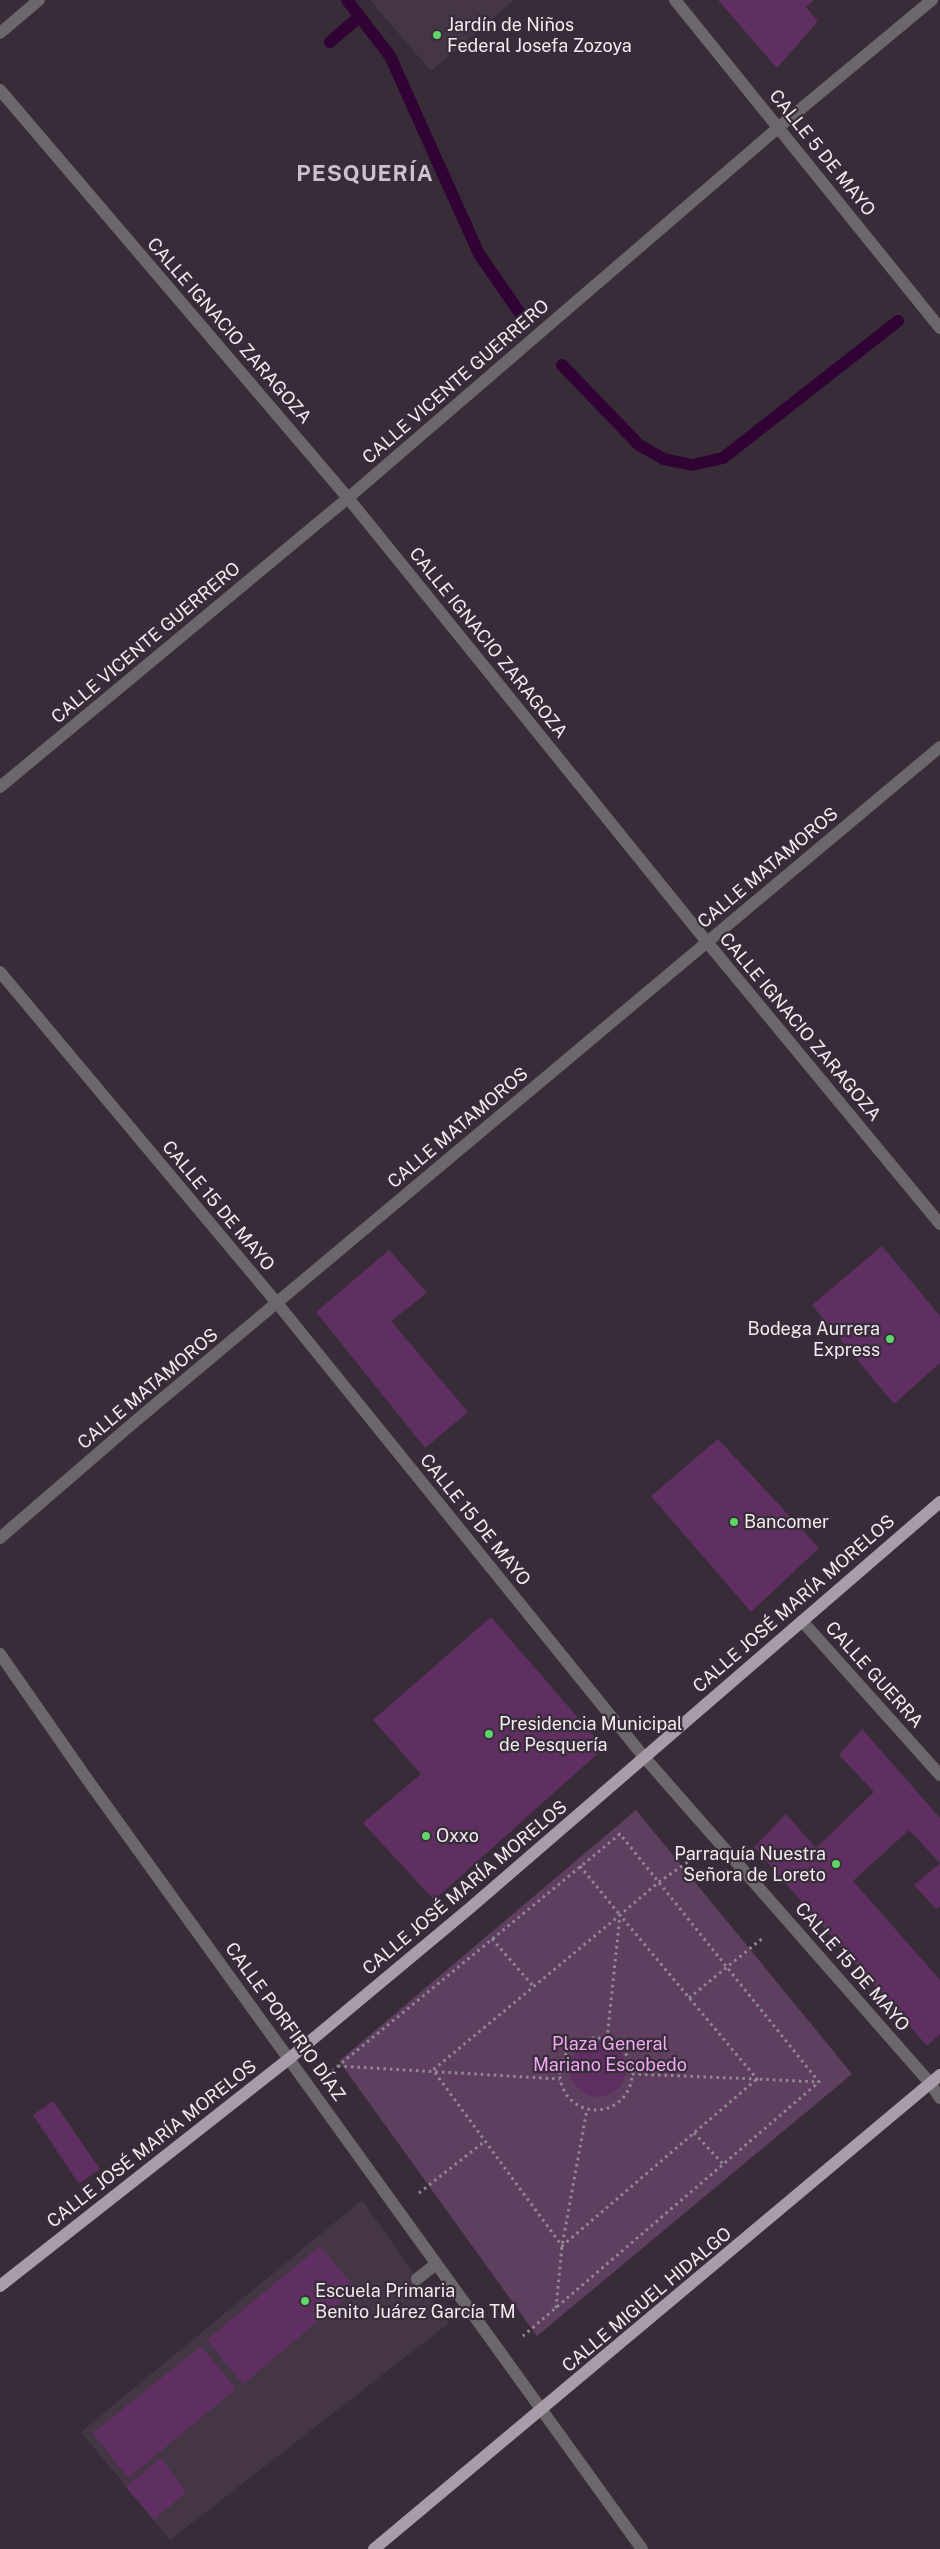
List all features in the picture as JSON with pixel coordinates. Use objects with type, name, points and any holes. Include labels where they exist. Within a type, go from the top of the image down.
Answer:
[{"type":"main road","name":"CALLE JOSÉ MARÍA MORELOS","points":[[0,2286],[290,2058],[470,1908],[940,1502]]},
{"type":"main road","name":"CALLE MIGUEL HIDALGO","points":[[374,2549],[541,2412],[935,2079]]},
{"type":"street","points":[[0,33],[39,0]]},
{"type":"street","name":"CALLE 5 DE MAYO","points":[[675,0],[940,328]]},
{"type":"street","name":"CALLE VICENTE GUERRERO","points":[[0,787],[348,498],[779,127],[932,0]]},
{"type":"street","name":"CALLE IGNACIO ZARAGOZA","points":[[0,90],[348,498],[707,942],[940,1224]]},
{"type":"street","name":"CALLE MATAMOROS","points":[[0,1538],[276,1303],[940,747]]},
{"type":"street","name":"CALLE 15 DE MAYO","points":[[0,972],[276,1303],[644,1757],[786,1918],[935,2079],[940,2098]]},
{"type":"street","name":"CALLE GUERRA","points":[[802,1621],[940,1775]]},
{"type":"street","name":"CALLE PORFIRIO DÍAZ","points":[[0,1654],[87,1779],[311,2087],[541,2412],[642,2549]]},
{"type":"street","points":[[417,2279],[436,2264]]},
{"type":"path","points":[[311,2087],[620,1834],[819,2082]]},
{"type":"path","points":[[433,2070],[659,1882],[717,1840]]},
{"type":"path","points":[[580,1866],[757,2079]]},
{"type":"path","points":[[608,2039],[620,1915]]},
{"type":"path","points":[[689,1998],[786,1918]]},
{"type":"path","points":[[492,1939],[534,1986]]},
{"type":"path","points":[[595,2037],[608,2039],[626,2052],[631,2063],[632,2074],[626,2095],[618,2103],[609,2108],[587,2109],[569,2098],[560,2079],[560,2066],[564,2055],[573,2046],[583,2040],[595,2037]]},
{"type":"path","points":[[338,2066],[433,2070],[560,2079]]},
{"type":"path","points":[[433,2070],[562,2246]]},
{"type":"path","points":[[632,2074],[819,2082]]},
{"type":"path","points":[[562,2246],[757,2079]]},
{"type":"path","points":[[501,2355],[819,2082]]},
{"type":"path","points":[[556,2308],[562,2246],[587,2109]]},
{"type":"path","points":[[694,2133],[723,2164]]},
{"type":"path","points":[[398,2209],[485,2141]]},
{"type":"shaded area","name":"Jardín de Niños Federal Josefa Zozoya","points":[[370,0],[514,0],[431,71]]},
{"type":"shaded area","points":[[362,2200],[449,2323],[170,2540],[81,2432]]},
{"type":"green space","name":"Plaza General Mariano Escobedo","points":[[636,1810],[852,2074],[537,2336],[339,2061]]},
{"type":"building","points":[[718,0],[814,0],[806,7],[818,21],[777,68]]},
{"type":"building","name":"Bodega Aurrera Express","points":[[882,1246],[940,1316],[940,1363],[894,1404],[812,1305]]},
{"type":"building","points":[[389,1250],[427,1293],[391,1321],[468,1412],[425,1448],[316,1312]]},
{"type":"building","name":"Bancomer","points":[[718,1439],[819,1548],[751,1612],[651,1496]]},
{"type":"building","name":"Presidencia Municipal de Pesquería","points":[[491,1617],[604,1748],[434,1900],[363,1823],[421,1774],[373,1720]]},
{"type":"building","points":[[862,1729],[940,1818],[940,1863],[909,1830],[853,1881],[940,1980],[940,2034],[927,2046],[754,1847],[786,1814],[816,1848],[874,1792],[839,1755]]},
{"type":"building","points":[[940,1863],[940,1906],[936,1909],[914,1885]]},
{"type":"building","points":[[598,2041],[609,2043],[618,2049],[624,2058],[626,2069],[624,2080],[618,2089],[609,2095],[598,2097],[587,2095],[578,2089],[572,2080],[570,2069],[572,2058],[578,2049],[587,2043]]},
{"type":"building","points":[[53,2101],[100,2169],[79,2184],[33,2115]]},
{"type":"building","points":[[320,2246],[356,2289],[243,2384],[207,2340]]},
{"type":"building","points":[[201,2346],[236,2389],[128,2478],[93,2433]]},
{"type":"building","points":[[161,2458],[186,2492],[154,2520],[126,2487]]},
{"type":"waterway","points":[[347,0],[390,56],[479,254],[522,316]]},
{"type":"waterway","points":[[330,42],[360,16]]},
{"type":"waterway","points":[[562,365],[639,445],[664,459],[692,465],[723,458],[898,321]]},
{"type":"place","name":"Jardín de Niños Federal Josefa Zozoya","points":[[437,35]]},
{"type":"place","name":"Bodega Aurrera Express","points":[[890,1339]]},
{"type":"place","name":"Bancomer","points":[[734,1522]]},
{"type":"place","name":"Presidencia Municipal de Pesquería","points":[[489,1734]]},
{"type":"place","name":"Oxxo","points":[[426,1836]]},
{"type":"place","name":"Parraquía Nuestra Señora de Loreto","points":[[836,1864]]},
{"type":"place","name":"Escuela Primaria Benito Juárez García TM","points":[[305,2301]]},
{"type":"district","name":"PESQUERÍA","points":[[365,174]]}]
